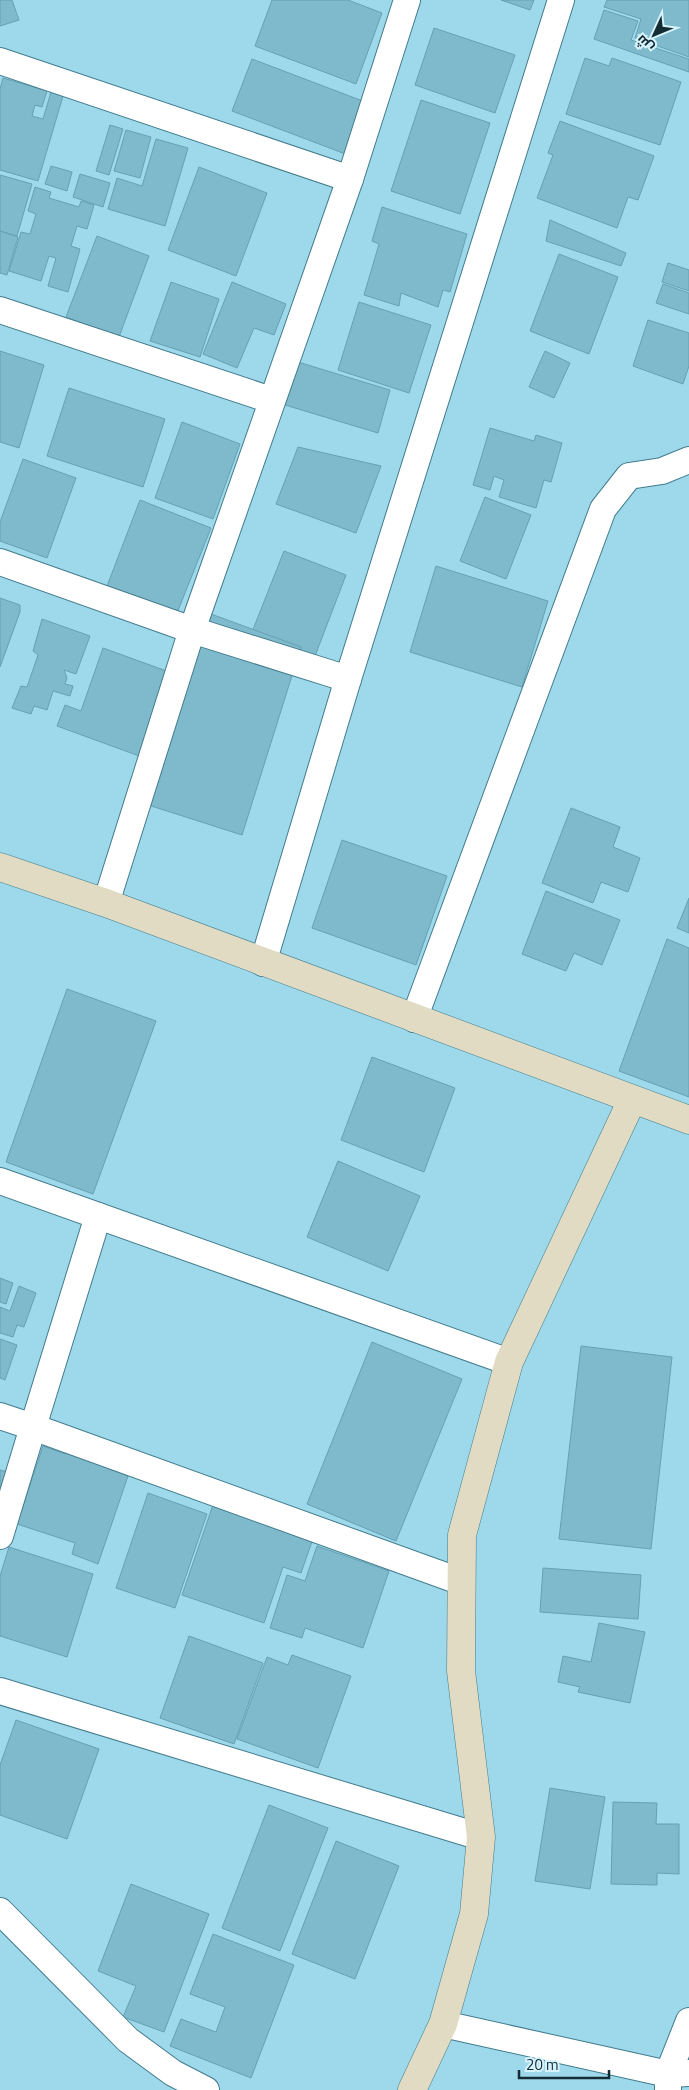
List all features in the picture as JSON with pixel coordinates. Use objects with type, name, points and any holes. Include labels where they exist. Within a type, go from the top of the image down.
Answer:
[{"type":"street","points":[[106,903],[192,630],[350,179],[407,0]]},
{"type":"street","points":[[263,963],[348,679],[561,0]]},
{"type":"street","points":[[0,61],[350,179]]},
{"type":"street","points":[[0,310],[272,400]]},
{"type":"street","points":[[414,1019],[603,509],[629,476],[662,471],[689,460]]},
{"type":"street","points":[[0,562],[192,630],[348,679]]},
{"type":"street","points":[[0,867],[106,903],[689,1120]]},
{"type":"street","points":[[412,2090],[443,2024],[474,1914],[481,1837],[461,1671],[462,1534],[509,1362],[632,1100]]},
{"type":"street","points":[[0,1181],[509,1362]]},
{"type":"street","points":[[0,1536],[98,1216]]},
{"type":"street","points":[[0,1416],[462,1582]]},
{"type":"street","points":[[0,1691],[481,1837]]},
{"type":"street","points":[[0,1911],[128,2040],[173,2073],[206,2090]]},
{"type":"street","points":[[443,2024],[675,2079],[689,2021]]},
{"type":"building","points":[[0,0],[12,0],[19,20],[0,26]]},
{"type":"building","points":[[272,0],[348,0],[382,13],[356,84],[255,46]]},
{"type":"building","points":[[501,0],[534,0],[530,10]]},
{"type":"building","points":[[607,0],[689,0],[689,57],[635,38],[641,19],[604,7]]},
{"type":"building","points":[[604,10],[638,21],[631,40],[689,59],[689,72],[594,39]]},
{"type":"building","points":[[434,28],[515,55],[495,113],[415,85]]},
{"type":"building","points":[[585,58],[609,66],[612,58],[681,82],[660,145],[566,114]]},
{"type":"building","points":[[252,59],[368,103],[348,155],[232,111]]},
{"type":"building","points":[[3,78],[47,91],[42,107],[35,105],[32,116],[43,119],[51,92],[63,96],[38,181],[0,170],[0,89]]},
{"type":"building","points":[[421,100],[490,123],[460,214],[391,191]]},
{"type":"building","points":[[560,121],[654,156],[638,200],[628,197],[617,228],[537,198],[553,155],[548,153]]},
{"type":"building","points":[[110,125],[123,129],[109,175],[96,171]]},
{"type":"building","points":[[126,130],[151,137],[140,178],[114,171]]},
{"type":"building","points":[[156,139],[188,148],[165,226],[108,209],[117,178],[142,186]]},
{"type":"building","points":[[51,166],[72,172],[67,191],[45,184]]},
{"type":"building","points":[[199,167],[267,193],[236,276],[168,250]]},
{"type":"building","points":[[80,174],[110,183],[103,207],[73,197]]},
{"type":"building","points":[[0,175],[32,184],[17,236],[0,231]]},
{"type":"building","points":[[35,187],[51,192],[49,198],[79,207],[81,201],[94,205],[87,229],[77,226],[71,246],[80,249],[68,292],[48,286],[56,258],[49,256],[41,281],[9,271],[21,232],[30,234],[36,214],[28,211]]},
{"type":"building","points":[[382,207],[467,234],[450,292],[443,290],[438,307],[401,293],[399,306],[364,295],[379,244],[372,241]]},
{"type":"building","points":[[550,220],[626,253],[621,266],[546,241]]},
{"type":"building","points":[[0,231],[18,237],[7,275],[0,273]]},
{"type":"building","points":[[97,236],[149,256],[119,337],[66,317]]},
{"type":"building","points":[[559,254],[618,277],[589,354],[530,331]]},
{"type":"building","points":[[668,263],[689,270],[689,291],[662,282]]},
{"type":"building","points":[[171,282],[219,299],[200,357],[150,341]]},
{"type":"building","points":[[232,282],[286,304],[274,335],[254,328],[237,368],[203,354]]},
{"type":"building","points":[[663,284],[689,293],[689,314],[656,303]]},
{"type":"building","points":[[359,302],[431,325],[409,393],[338,370]]},
{"type":"building","points":[[648,320],[689,333],[689,366],[683,384],[633,366]]},
{"type":"building","points":[[0,351],[44,365],[19,448],[0,442]]},
{"type":"building","points":[[545,351],[570,363],[554,398],[529,387]]},
{"type":"building","points":[[298,362],[390,390],[378,433],[285,405]]},
{"type":"building","points":[[69,388],[165,419],[143,487],[47,456]]},
{"type":"building","points":[[182,422],[240,444],[213,519],[155,498]]},
{"type":"building","points":[[490,428],[534,441],[536,435],[562,443],[551,482],[544,480],[536,508],[499,497],[504,480],[494,476],[490,490],[473,485]]},
{"type":"building","points":[[298,447],[381,466],[356,533],[276,504]]},
{"type":"building","points":[[23,459],[76,478],[47,558],[0,541],[0,522]]},
{"type":"building","points":[[485,497],[531,515],[506,579],[460,561]]},
{"type":"building","points":[[140,500],[211,528],[177,613],[107,586]]},
{"type":"building","points":[[284,551],[346,575],[315,656],[252,632]]},
{"type":"building","points":[[436,566],[548,601],[522,687],[410,652]]},
{"type":"building","points":[[0,598],[20,605],[20,612],[0,667]]},
{"type":"building","points":[[211,614],[301,647],[242,835],[145,804]]},
{"type":"building","points":[[42,619],[90,636],[76,674],[64,670],[67,678],[65,684],[73,686],[70,696],[53,691],[47,710],[34,706],[31,714],[12,708],[21,686],[27,687],[38,655],[33,651]]},
{"type":"building","points":[[103,648],[172,673],[142,757],[57,726],[65,705],[81,711]]},
{"type":"building","points":[[571,808],[620,827],[613,847],[640,858],[628,892],[601,882],[593,903],[542,883]]},
{"type":"building","points":[[342,840],[447,876],[416,965],[312,928]]},
{"type":"building","points":[[546,891],[620,920],[602,965],[574,953],[566,971],[522,954]]},
{"type":"building","points":[[689,898],[689,933],[677,928]]},
{"type":"building","points":[[667,939],[689,948],[689,1097],[619,1071]]},
{"type":"building","points":[[67,989],[156,1021],[93,1194],[6,1162]]},
{"type":"building","points":[[372,1057],[455,1088],[424,1172],[341,1140]]},
{"type":"building","points":[[338,1161],[420,1196],[388,1271],[307,1237]]},
{"type":"building","points":[[0,1278],[13,1283],[6,1304],[0,1302]]},
{"type":"building","points":[[19,1286],[36,1293],[24,1327],[17,1325],[13,1337],[0,1333],[0,1307],[10,1311]]},
{"type":"building","points":[[0,1339],[17,1345],[5,1380],[0,1378]]},
{"type":"building","points":[[372,1342],[462,1379],[396,1541],[307,1504]]},
{"type":"building","points":[[581,1346],[672,1357],[651,1549],[559,1539]]},
{"type":"building","points":[[43,1446],[65,1454],[66,1451],[110,1466],[109,1469],[128,1476],[98,1564],[72,1554],[75,1543],[17,1524]]},
{"type":"building","points":[[0,1470],[8,1472],[0,1494]]},
{"type":"building","points":[[148,1493],[207,1514],[175,1608],[116,1588]]},
{"type":"building","points":[[214,1502],[314,1536],[301,1573],[283,1567],[264,1623],[182,1595]]},
{"type":"building","points":[[317,1546],[389,1571],[363,1648],[305,1628],[302,1638],[270,1628],[287,1575],[305,1581]]},
{"type":"building","points":[[9,1547],[93,1574],[67,1657],[0,1636],[0,1576]]},
{"type":"building","points":[[543,1568],[641,1575],[638,1619],[540,1612]]},
{"type":"building","points":[[599,1623],[645,1632],[630,1703],[578,1692],[580,1687],[558,1682],[563,1656],[591,1662]]},
{"type":"building","points":[[189,1636],[263,1663],[234,1744],[160,1718]]},
{"type":"building","points":[[292,1655],[351,1676],[318,1768],[237,1739],[267,1657],[288,1665]]},
{"type":"building","points":[[16,1720],[99,1749],[67,1839],[0,1815],[0,1765]]},
{"type":"building","points":[[550,1788],[605,1797],[590,1889],[535,1881]]},
{"type":"building","points":[[613,1802],[657,1803],[656,1824],[679,1824],[679,1874],[657,1873],[657,1885],[611,1884]]},
{"type":"building","points":[[269,1805],[328,1828],[280,1951],[222,1928]]},
{"type":"building","points":[[336,1841],[399,1866],[355,1979],[292,1954]]},
{"type":"building","points":[[131,1884],[209,1914],[164,2032],[123,2017],[136,1986],[98,1971]]},
{"type":"building","points":[[213,1934],[294,1965],[251,2078],[170,2046],[181,2019],[216,2032],[225,2007],[190,1994]]}]
